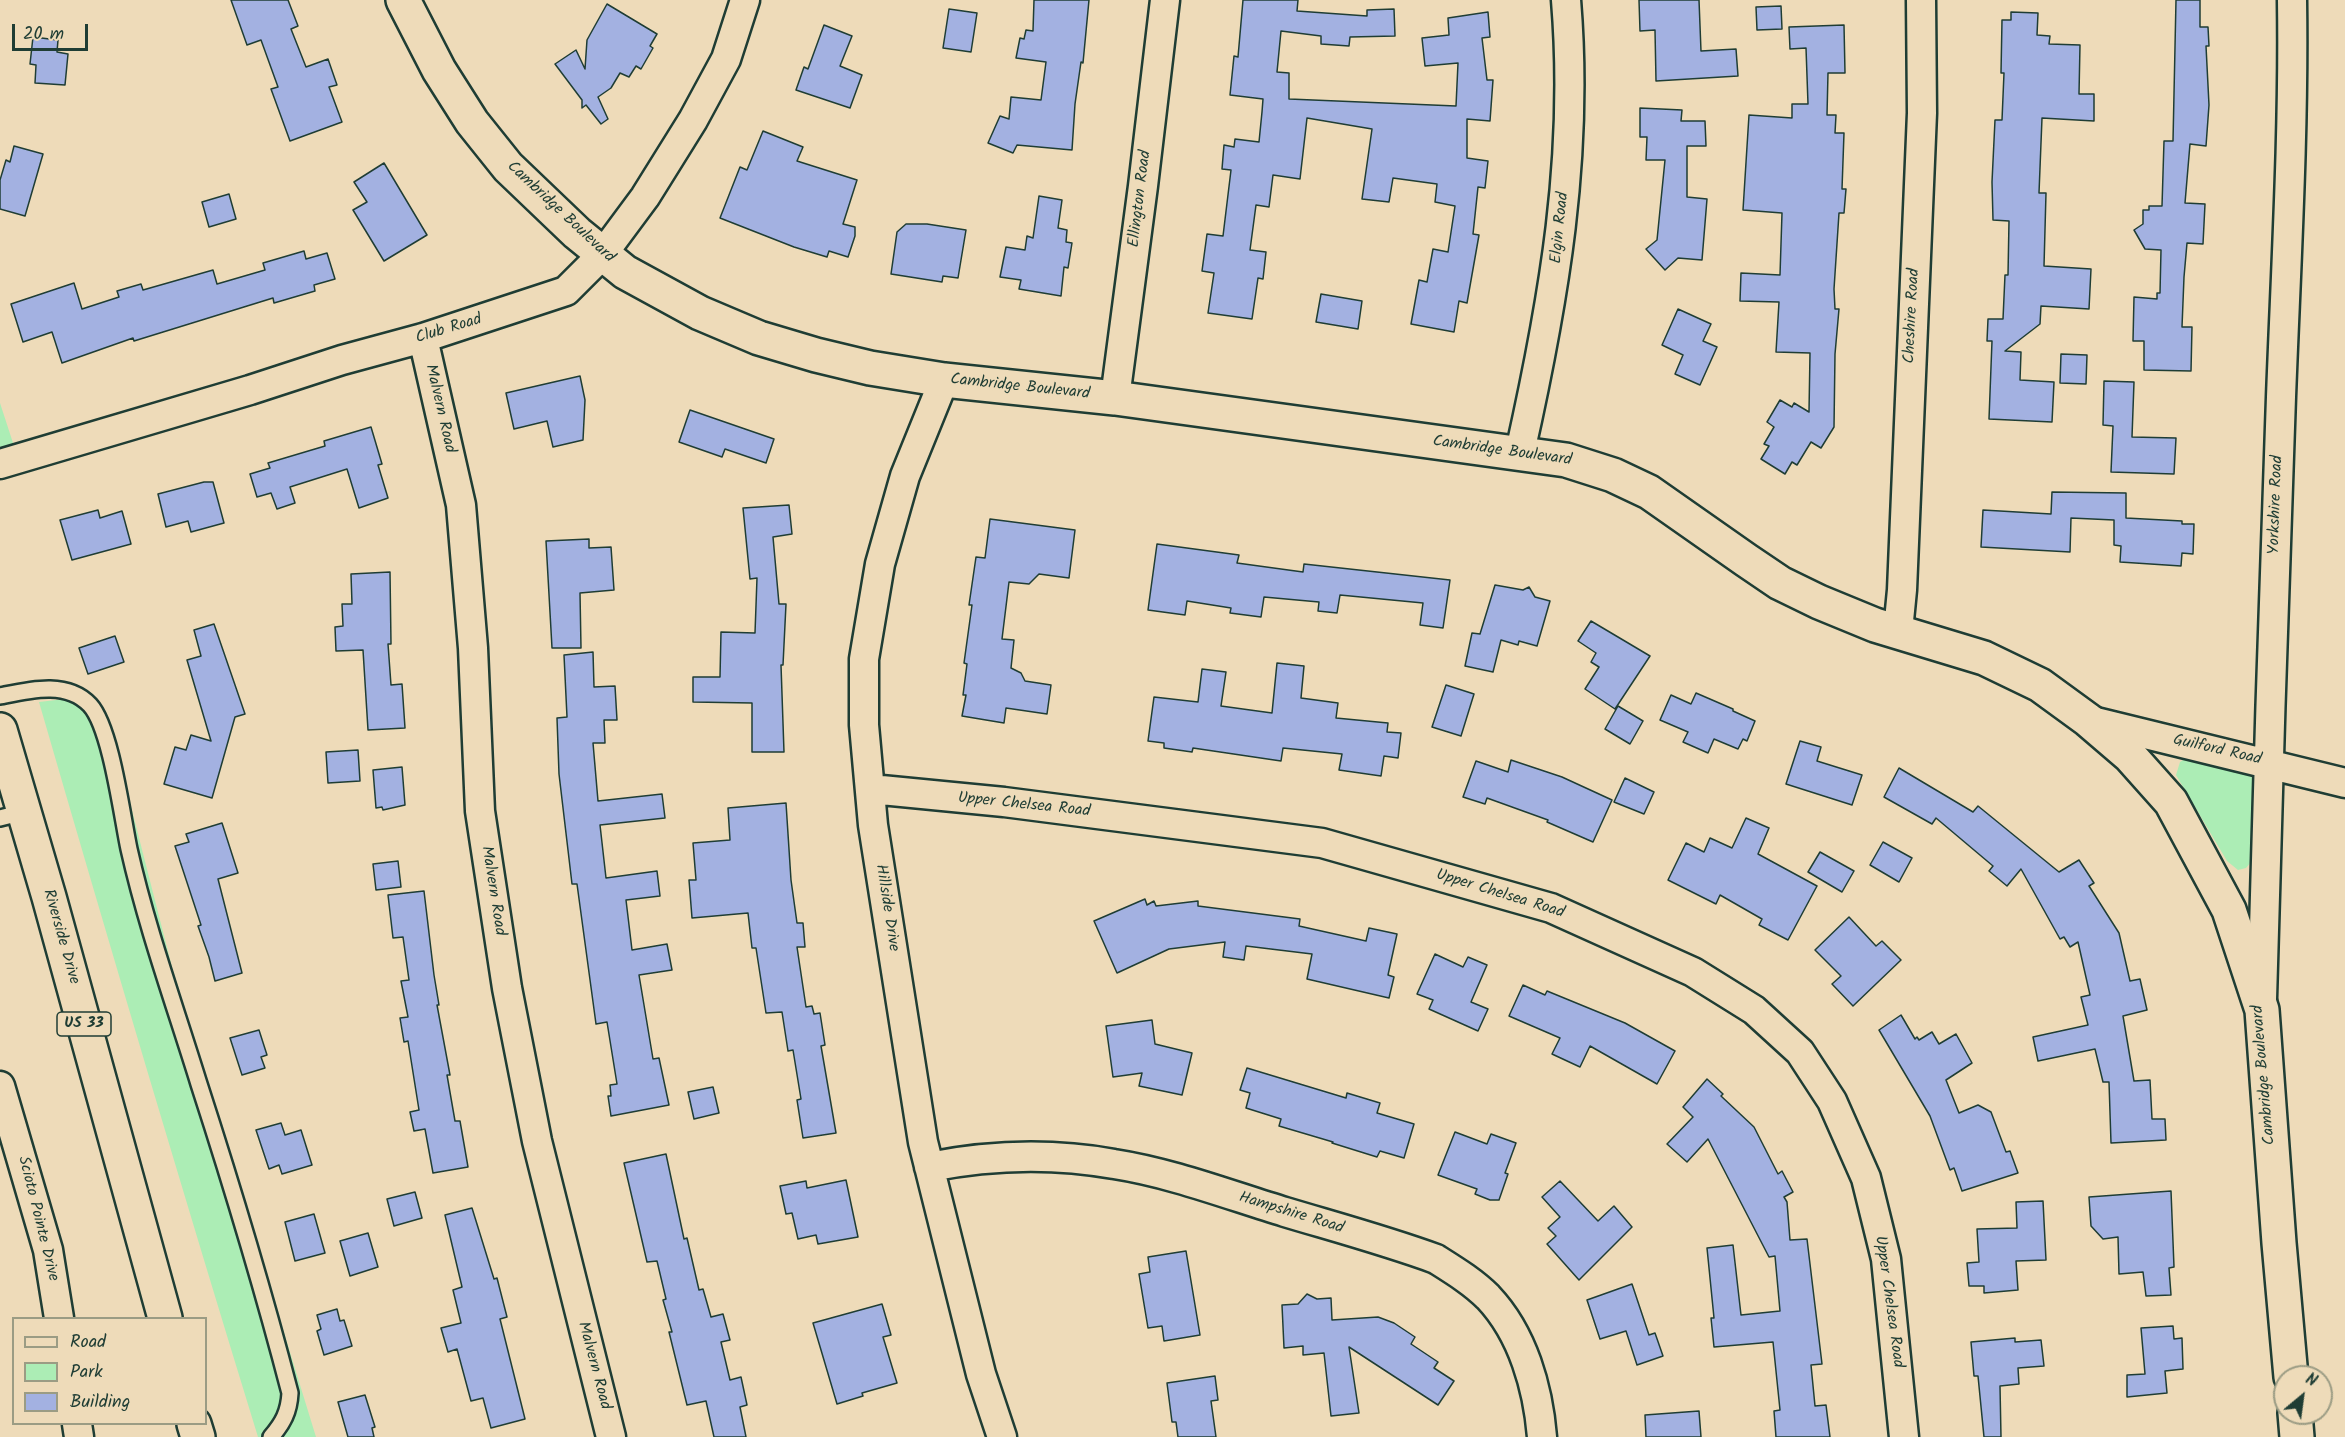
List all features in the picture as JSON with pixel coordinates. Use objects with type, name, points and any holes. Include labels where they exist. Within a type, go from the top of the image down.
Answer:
[{"type":"street","name":"Cambridge Boulevard","points":[[403,0],[439,70],[472,122],[508,167],[602,255],[625,272],[700,313],[759,338],[870,368],[944,380],[1115,398],[1566,460],[1613,475],[1649,492],[1780,583],[1837,610],[1898,632],[1984,658],[2040,685],[2088,720],[2130,756],[2171,802],[2229,910],[2262,1010],[2290,1365]]},
{"type":"street","name":"Club Road","points":[[0,464],[238,394],[342,360],[423,338],[566,291],[602,255],[645,197],[693,120],[726,59],[745,0]]},
{"type":"street","name":"Ellington Road","points":[[1115,398],[1165,0]]},
{"type":"street","name":"Elgin Road","points":[[1520,452],[1542,356],[1558,257],[1571,121],[1566,0]]},
{"type":"street","name":"Cheshire Road","points":[[1898,632],[1902,590],[1922,113],[1921,0]]},
{"type":"street","name":"Yorkshire Road","points":[[2262,1010],[2268,763],[2293,58],[2292,0]]},
{"type":"street","name":"Malvern Road","points":[[423,338],[461,505],[473,648],[480,811],[507,988],[537,1141],[611,1437]]},
{"type":"street","name":"Hillside Drive","points":[[944,380],[904,476],[880,564],[864,659],[864,725],[873,825],[921,1131],[981,1374],[1002,1437]]},
{"type":"street","name":"Guilford Road","points":[[2088,720],[2345,783]]},
{"type":"street","name":"Riverside Drive","points":[[0,730],[12,815],[49,897],[165,1317]]},
{"type":"street","name":"Upper Chelsea Road","points":[[871,789],[1005,802],[1322,843],[1551,908],[1693,972],[1754,1010],[1800,1052],[1832,1101],[1866,1178],[1886,1259],[1904,1437]]},
{"type":"street","name":"Scioto Pointe Drive","points":[[0,1086],[48,1250],[59,1317]]},
{"type":"street","name":"Hampshire Road","points":[[929,1167],[960,1161],[999,1158],[1069,1158],[1115,1164],[1179,1180],[1436,1259],[1464,1276],[1489,1298],[1521,1346],[1532,1381],[1542,1437]]},
{"type":"lane","points":[[0,696],[37,688],[62,690],[89,704],[98,715],[113,762],[120,806],[141,901],[239,1208],[290,1393],[290,1405],[284,1420],[271,1437]]},
{"type":"green space","points":[[0,403],[14,446],[0,449]]},
{"type":"green space","points":[[90,696],[113,736],[173,971],[316,1437],[258,1437],[39,702]]},
{"type":"green space","points":[[2191,755],[2237,766],[2253,777],[2251,862],[2246,868],[2238,870],[2227,861],[2176,775],[2180,762]]},
{"type":"building","points":[[231,0],[288,0],[298,26],[291,29],[306,67],[328,59],[337,85],[329,87],[342,122],[290,141],[271,89],[278,87],[261,40],[247,45]]},
{"type":"building","points":[[1034,0],[1089,0],[1083,63],[1081,62],[1075,104],[1072,150],[1017,145],[1013,153],[988,143],[1000,116],[1009,119],[1011,97],[1041,100],[1046,62],[1016,58],[1020,38],[1024,39],[1026,30],[1033,31]]},
{"type":"building","points":[[1243,0],[1298,0],[1297,11],[1367,16],[1367,10],[1394,9],[1395,36],[1350,37],[1349,46],[1321,44],[1321,36],[1281,31],[1277,72],[1289,73],[1289,99],[1456,106],[1458,63],[1425,66],[1422,38],[1449,35],[1448,18],[1488,12],[1490,37],[1482,38],[1487,80],[1493,80],[1490,121],[1467,119],[1467,158],[1488,161],[1485,188],[1478,187],[1473,234],[1479,235],[1467,303],[1459,301],[1454,332],[1411,324],[1419,280],[1427,282],[1433,249],[1448,252],[1455,206],[1435,202],[1437,184],[1393,178],[1389,202],[1362,199],[1372,129],[1307,118],[1300,179],[1273,175],[1269,207],[1256,205],[1250,250],[1266,252],[1263,279],[1258,278],[1252,319],[1208,313],[1214,273],[1202,271],[1207,234],[1223,236],[1231,170],[1222,169],[1224,145],[1234,147],[1235,139],[1259,142],[1263,99],[1230,95],[1234,56],[1238,57]]},
{"type":"building","points":[[1639,0],[1699,0],[1701,51],[1736,49],[1738,76],[1656,81],[1655,30],[1640,31]]},
{"type":"building","points":[[2176,0],[2200,0],[2200,27],[2208,27],[2209,46],[2206,46],[2209,105],[2206,146],[2190,144],[2185,203],[2205,204],[2203,244],[2187,243],[2182,327],[2192,327],[2191,371],[2144,370],[2144,341],[2133,341],[2134,297],[2157,299],[2157,293],[2160,293],[2161,250],[2145,249],[2134,230],[2143,224],[2143,210],[2149,210],[2149,206],[2162,206],[2164,141],[2173,141]]},
{"type":"building","points":[[607,4],[657,34],[650,46],[653,48],[641,69],[636,66],[629,77],[620,73],[611,88],[598,97],[608,119],[601,124],[586,105],[582,108],[582,100],[555,64],[576,50],[585,69],[587,40]]},
{"type":"building","points":[[1781,6],[1782,29],[1757,30],[1756,7]]},
{"type":"building","points":[[949,9],[977,13],[971,52],[943,48]]},
{"type":"building","points":[[2011,12],[2038,13],[2037,35],[2050,36],[2049,44],[2080,45],[2079,94],[2094,94],[2094,121],[2042,118],[2039,193],[2046,193],[2044,266],[2091,269],[2089,309],[2041,306],[2040,324],[2005,351],[2021,352],[2020,380],[2054,382],[2052,422],[1989,419],[1992,341],[1987,341],[1988,319],[2003,319],[2005,275],[2008,275],[2009,221],[1993,220],[1992,182],[1995,120],[2002,120],[2004,73],[2001,73],[2002,20],[2011,20]]},
{"type":"building","points":[[824,25],[852,36],[840,66],[862,75],[850,108],[796,90],[804,67],[808,69]]},
{"type":"building","points":[[1844,25],[1845,73],[1828,73],[1827,115],[1836,115],[1835,133],[1844,133],[1842,189],[1846,189],[1844,213],[1839,213],[1834,289],[1835,309],[1839,309],[1835,354],[1834,427],[1821,448],[1811,442],[1797,465],[1792,462],[1785,474],[1761,459],[1769,446],[1764,444],[1774,427],[1767,422],[1780,400],[1792,407],[1794,403],[1809,412],[1810,353],[1776,352],[1779,302],[1740,301],[1741,273],[1780,275],[1782,213],[1743,210],[1749,115],[1792,118],[1792,104],[1808,104],[1806,48],[1790,49],[1789,27]]},
{"type":"building","points":[[33,37],[58,40],[57,52],[68,54],[65,85],[35,83],[36,65],[30,64]]},
{"type":"building","points":[[1640,108],[1682,110],[1681,121],[1705,121],[1706,146],[1687,146],[1687,197],[1707,199],[1702,260],[1678,258],[1665,270],[1646,249],[1657,240],[1665,160],[1646,160],[1647,137],[1640,137]]},
{"type":"building","points":[[763,131],[803,147],[797,161],[857,180],[843,224],[855,227],[855,236],[848,257],[829,251],[827,257],[794,247],[720,218],[740,167],[747,170]]},
{"type":"building","points":[[14,146],[43,154],[25,216],[0,209],[0,180],[6,160],[10,162]]},
{"type":"building","points":[[384,163],[427,235],[384,261],[353,210],[367,202],[354,182]]},
{"type":"building","points":[[229,194],[236,219],[209,227],[202,202]]},
{"type":"building","points":[[1039,196],[1062,200],[1058,228],[1067,230],[1066,242],[1072,243],[1068,268],[1064,267],[1061,296],[1019,289],[1021,280],[1000,277],[1006,247],[1025,250],[1027,236],[1033,238]]},
{"type":"building","points":[[906,224],[927,224],[966,230],[958,278],[943,276],[942,282],[891,274],[897,232]]},
{"type":"building","points":[[304,251],[306,259],[327,253],[335,279],[314,285],[315,291],[274,303],[273,298],[134,341],[133,338],[62,363],[52,332],[23,342],[11,304],[74,283],[82,309],[119,297],[117,291],[141,284],[143,290],[213,270],[217,284],[265,270],[263,263]]},
{"type":"building","points":[[1321,294],[1362,301],[1358,329],[1316,322]]},
{"type":"building","points":[[1678,309],[1711,324],[1703,341],[1717,347],[1700,385],[1675,374],[1683,355],[1662,345]]},
{"type":"building","points":[[2061,354],[2087,355],[2086,384],[2060,383]]},
{"type":"building","points":[[580,376],[585,400],[583,440],[553,447],[547,421],[514,429],[506,393]]},
{"type":"building","points":[[2104,381],[2134,382],[2132,437],[2176,438],[2174,474],[2111,472],[2113,426],[2103,425]]},
{"type":"building","points":[[690,410],[774,439],[766,463],[725,449],[722,457],[679,442]]},
{"type":"building","points":[[371,427],[382,464],[378,465],[388,498],[359,508],[347,469],[290,487],[295,503],[277,509],[271,493],[257,497],[250,474],[270,468],[268,463],[325,446],[324,441]]},
{"type":"building","points":[[204,482],[213,482],[224,523],[191,532],[188,521],[166,527],[158,494]]},
{"type":"building","points":[[2052,492],[2126,493],[2126,518],[2182,521],[2182,524],[2194,524],[2193,554],[2182,553],[2181,566],[2120,562],[2121,546],[2114,545],[2114,520],[2071,518],[2070,552],[1981,547],[1983,510],[2051,514]]},
{"type":"building","points":[[789,505],[792,534],[773,537],[779,604],[786,604],[783,665],[781,665],[784,752],[752,752],[752,703],[693,702],[693,677],[720,677],[721,632],[755,633],[757,578],[750,579],[743,508]]},
{"type":"building","points":[[98,510],[100,518],[122,511],[131,544],[72,560],[60,520]]},
{"type":"building","points":[[990,519],[1075,530],[1069,578],[1039,574],[1029,584],[1009,582],[1002,639],[1014,640],[1011,668],[1021,673],[1025,681],[1051,685],[1047,714],[1006,708],[1004,723],[962,716],[966,695],[963,695],[967,664],[964,663],[972,605],[969,605],[976,557],[985,558]]},
{"type":"building","points":[[589,539],[589,548],[611,547],[614,590],[580,593],[581,648],[552,648],[546,541]]},
{"type":"building","points":[[1157,544],[1239,555],[1237,563],[1303,572],[1304,564],[1450,580],[1443,628],[1420,625],[1423,603],[1340,595],[1337,613],[1318,611],[1319,602],[1264,597],[1261,617],[1230,613],[1231,608],[1187,601],[1185,615],[1148,610]]},
{"type":"building","points":[[390,572],[391,644],[388,644],[391,685],[402,684],[405,728],[368,730],[363,650],[336,651],[335,627],[343,626],[342,604],[352,604],[351,574]]},
{"type":"building","points":[[1495,585],[1523,590],[1529,587],[1535,597],[1550,601],[1537,646],[1519,641],[1518,645],[1501,640],[1493,672],[1465,666],[1472,633],[1480,634]]},
{"type":"building","points":[[1591,621],[1650,656],[1615,709],[1585,689],[1599,667],[1591,662],[1596,653],[1578,641]]},
{"type":"building","points":[[214,624],[245,714],[235,717],[212,798],[164,784],[175,747],[186,750],[191,735],[211,741],[187,660],[201,656],[194,630]]},
{"type":"building","points":[[115,636],[124,662],[88,674],[79,648]]},
{"type":"building","points":[[593,652],[594,687],[615,686],[617,720],[604,720],[605,743],[593,743],[598,801],[662,794],[665,818],[600,825],[606,878],[657,871],[660,896],[626,900],[632,950],[667,944],[672,970],[639,975],[653,1059],[659,1058],[669,1105],[611,1116],[608,1096],[611,1096],[610,1085],[617,1084],[607,1022],[596,1024],[577,884],[572,884],[559,774],[557,718],[567,717],[564,655]]},
{"type":"building","points":[[1277,663],[1304,666],[1301,698],[1338,703],[1336,718],[1388,723],[1387,732],[1401,733],[1398,758],[1384,756],[1381,776],[1339,770],[1342,754],[1283,748],[1281,761],[1193,748],[1192,752],[1164,748],[1164,743],[1148,741],[1154,697],[1198,702],[1202,669],[1226,672],[1221,706],[1272,713]]},
{"type":"building","points":[[1446,685],[1474,694],[1461,736],[1432,727]]},
{"type":"building","points":[[1696,693],[1755,721],[1747,741],[1743,739],[1738,749],[1714,739],[1708,753],[1683,742],[1688,732],[1660,720],[1671,695],[1691,704]]},
{"type":"building","points":[[1618,706],[1643,721],[1630,744],[1605,729]]},
{"type":"building","points":[[1800,741],[1821,747],[1817,761],[1862,775],[1852,805],[1786,784]]},
{"type":"building","points":[[358,750],[360,781],[328,783],[326,752]]},
{"type":"building","points":[[1511,760],[1562,777],[1612,800],[1593,842],[1547,822],[1548,820],[1487,798],[1485,804],[1463,797],[1476,761],[1508,772]]},
{"type":"building","points":[[402,767],[405,805],[383,810],[382,807],[376,808],[373,770]]},
{"type":"building","points":[[1899,768],[1973,812],[1978,806],[2059,872],[2079,860],[2094,883],[2089,886],[2119,933],[2130,981],[2140,979],[2147,1010],[2123,1016],[2134,1081],[2150,1080],[2152,1119],[2165,1119],[2166,1140],[2111,1143],[2109,1082],[2103,1082],[2095,1049],[2038,1061],[2033,1037],[2088,1025],[2081,997],[2090,995],[2078,942],[2070,947],[2064,937],[2060,939],[2021,869],[2007,886],[1989,871],[1993,866],[1936,818],[1932,824],[1884,797]]},
{"type":"building","points":[[1625,778],[1654,792],[1644,814],[1614,802]]},
{"type":"building","points":[[786,803],[791,880],[797,923],[803,923],[805,947],[797,947],[806,1007],[812,1006],[814,1014],[820,1013],[825,1045],[821,1046],[836,1133],[803,1138],[797,1100],[801,1099],[793,1050],[788,1051],[782,1012],[766,1013],[756,948],[752,948],[748,913],[692,918],[689,880],[696,880],[693,843],[730,840],[728,808]]},
{"type":"building","points":[[1746,818],[1769,828],[1758,854],[1817,886],[1788,940],[1759,925],[1762,919],[1720,895],[1716,904],[1668,880],[1686,843],[1704,852],[1710,838],[1732,848]]},
{"type":"building","points":[[222,823],[238,873],[218,879],[242,973],[215,981],[198,926],[201,925],[175,846],[189,842],[186,834]]},
{"type":"building","points":[[1883,842],[1912,858],[1899,882],[1870,865]]},
{"type":"building","points":[[1820,852],[1854,871],[1842,892],[1808,872]]},
{"type":"building","points":[[398,861],[401,887],[376,890],[373,864]]},
{"type":"building","points":[[424,891],[439,1005],[437,1005],[450,1075],[447,1075],[455,1121],[460,1121],[468,1167],[433,1173],[425,1129],[414,1131],[410,1112],[419,1110],[408,1041],[404,1042],[400,1018],[408,1017],[401,981],[409,980],[403,937],[393,938],[388,895]]},
{"type":"building","points":[[1145,899],[1147,905],[1154,901],[1156,906],[1198,901],[1198,906],[1300,919],[1299,926],[1366,941],[1369,928],[1397,934],[1388,975],[1394,977],[1389,998],[1307,979],[1312,954],[1246,946],[1244,960],[1223,957],[1225,942],[1169,949],[1117,973],[1094,921]]},
{"type":"building","points":[[1849,917],[1876,946],[1882,941],[1901,960],[1853,1006],[1832,984],[1841,976],[1815,950]]},
{"type":"building","points":[[1435,954],[1463,967],[1468,957],[1487,965],[1471,1002],[1488,1009],[1478,1031],[1429,1009],[1433,1000],[1417,994]]},
{"type":"building","points":[[1523,985],[1545,995],[1547,991],[1625,1023],[1675,1051],[1657,1084],[1590,1046],[1580,1067],[1552,1054],[1560,1038],[1509,1016]]},
{"type":"building","points":[[1901,1015],[1915,1039],[1917,1037],[1919,1040],[1932,1032],[1939,1044],[1956,1034],[1972,1063],[1946,1080],[1959,1113],[1978,1105],[1991,1112],[2006,1152],[2010,1151],[2018,1173],[1962,1191],[1954,1168],[1950,1170],[1930,1116],[1879,1030]]},
{"type":"building","points":[[1152,1020],[1155,1044],[1192,1053],[1182,1095],[1139,1086],[1142,1073],[1113,1077],[1106,1026]]},
{"type":"building","points":[[259,1030],[267,1055],[261,1057],[265,1068],[242,1075],[230,1038]]},
{"type":"building","points":[[1247,1068],[1346,1098],[1347,1093],[1380,1103],[1377,1113],[1414,1124],[1404,1158],[1380,1151],[1377,1157],[1332,1143],[1279,1126],[1281,1119],[1246,1108],[1250,1093],[1240,1090]]},
{"type":"building","points":[[1707,1079],[1723,1094],[1721,1096],[1754,1127],[1778,1174],[1782,1171],[1793,1192],[1784,1197],[1787,1202],[1790,1240],[1807,1239],[1822,1364],[1811,1365],[1815,1406],[1826,1405],[1830,1437],[1776,1437],[1774,1411],[1780,1410],[1773,1342],[1714,1347],[1711,1318],[1714,1318],[1707,1248],[1733,1245],[1741,1315],[1780,1311],[1775,1256],[1769,1257],[1708,1139],[1687,1162],[1667,1144],[1693,1117],[1683,1107]]},
{"type":"building","points":[[713,1087],[719,1113],[694,1119],[688,1092]]},
{"type":"building","points":[[281,1123],[285,1135],[301,1130],[312,1165],[282,1174],[279,1165],[269,1169],[256,1130]]},
{"type":"building","points":[[1455,1132],[1487,1144],[1491,1134],[1516,1143],[1505,1173],[1508,1174],[1499,1200],[1490,1200],[1475,1194],[1477,1189],[1438,1175]]},
{"type":"building","points":[[666,1154],[684,1239],[687,1238],[699,1290],[703,1289],[711,1317],[723,1314],[730,1340],[721,1342],[730,1380],[741,1377],[747,1405],[740,1407],[746,1437],[714,1437],[706,1401],[687,1405],[669,1332],[672,1332],[663,1300],[666,1299],[657,1261],[647,1262],[624,1163]]},
{"type":"building","points":[[846,1180],[858,1237],[818,1244],[816,1235],[798,1239],[792,1213],[786,1214],[780,1186],[806,1181],[807,1188]]},
{"type":"building","points":[[1560,1181],[1598,1221],[1614,1206],[1632,1227],[1579,1280],[1547,1244],[1556,1236],[1548,1228],[1560,1217],[1542,1197]]},
{"type":"building","points":[[2171,1191],[2174,1267],[2169,1268],[2171,1295],[2146,1296],[2143,1272],[2119,1274],[2118,1237],[2103,1239],[2091,1226],[2089,1197]]},
{"type":"building","points":[[415,1192],[422,1218],[394,1226],[387,1199]]},
{"type":"building","points":[[2043,1201],[2046,1260],[2016,1261],[2018,1290],[1984,1293],[1984,1286],[1969,1286],[1967,1263],[1979,1262],[1977,1229],[2017,1228],[2016,1202]]},
{"type":"building","points":[[472,1208],[494,1279],[497,1278],[507,1317],[500,1319],[525,1419],[491,1428],[483,1398],[471,1401],[457,1349],[448,1352],[441,1328],[461,1323],[453,1290],[462,1287],[445,1215]]},
{"type":"building","points":[[314,1214],[325,1253],[295,1261],[285,1222]]},
{"type":"building","points":[[368,1233],[378,1267],[350,1276],[340,1241]]},
{"type":"building","points":[[1186,1251],[1200,1335],[1164,1341],[1162,1326],[1148,1328],[1139,1274],[1150,1272],[1148,1257]]},
{"type":"building","points":[[1632,1284],[1649,1335],[1655,1333],[1663,1356],[1637,1365],[1626,1331],[1600,1339],[1587,1300]]},
{"type":"building","points":[[1307,1294],[1317,1299],[1331,1298],[1332,1320],[1378,1317],[1394,1323],[1415,1337],[1411,1344],[1438,1362],[1434,1368],[1454,1381],[1438,1405],[1349,1347],[1359,1413],[1331,1416],[1324,1353],[1303,1355],[1303,1346],[1284,1348],[1282,1305],[1298,1304]]},
{"type":"building","points":[[882,1304],[891,1335],[883,1337],[897,1383],[862,1393],[863,1396],[837,1404],[813,1323]]},
{"type":"building","points":[[337,1309],[340,1321],[344,1320],[352,1346],[324,1355],[317,1331],[321,1329],[317,1315]]},
{"type":"building","points":[[2173,1326],[2174,1339],[2182,1338],[2183,1369],[2165,1371],[2167,1393],[2127,1397],[2127,1375],[2145,1374],[2141,1328]]},
{"type":"building","points":[[2015,1338],[2015,1342],[2041,1340],[2044,1366],[2018,1368],[2019,1384],[2000,1386],[2001,1437],[1984,1437],[1978,1376],[1974,1376],[1971,1342]]},
{"type":"building","points":[[1215,1376],[1218,1400],[1211,1401],[1216,1437],[1178,1437],[1176,1422],[1172,1422],[1167,1383]]},
{"type":"building","points":[[365,1395],[375,1427],[372,1428],[374,1437],[348,1437],[338,1402]]},
{"type":"building","points":[[1699,1411],[1701,1437],[1646,1437],[1645,1415]]}]
